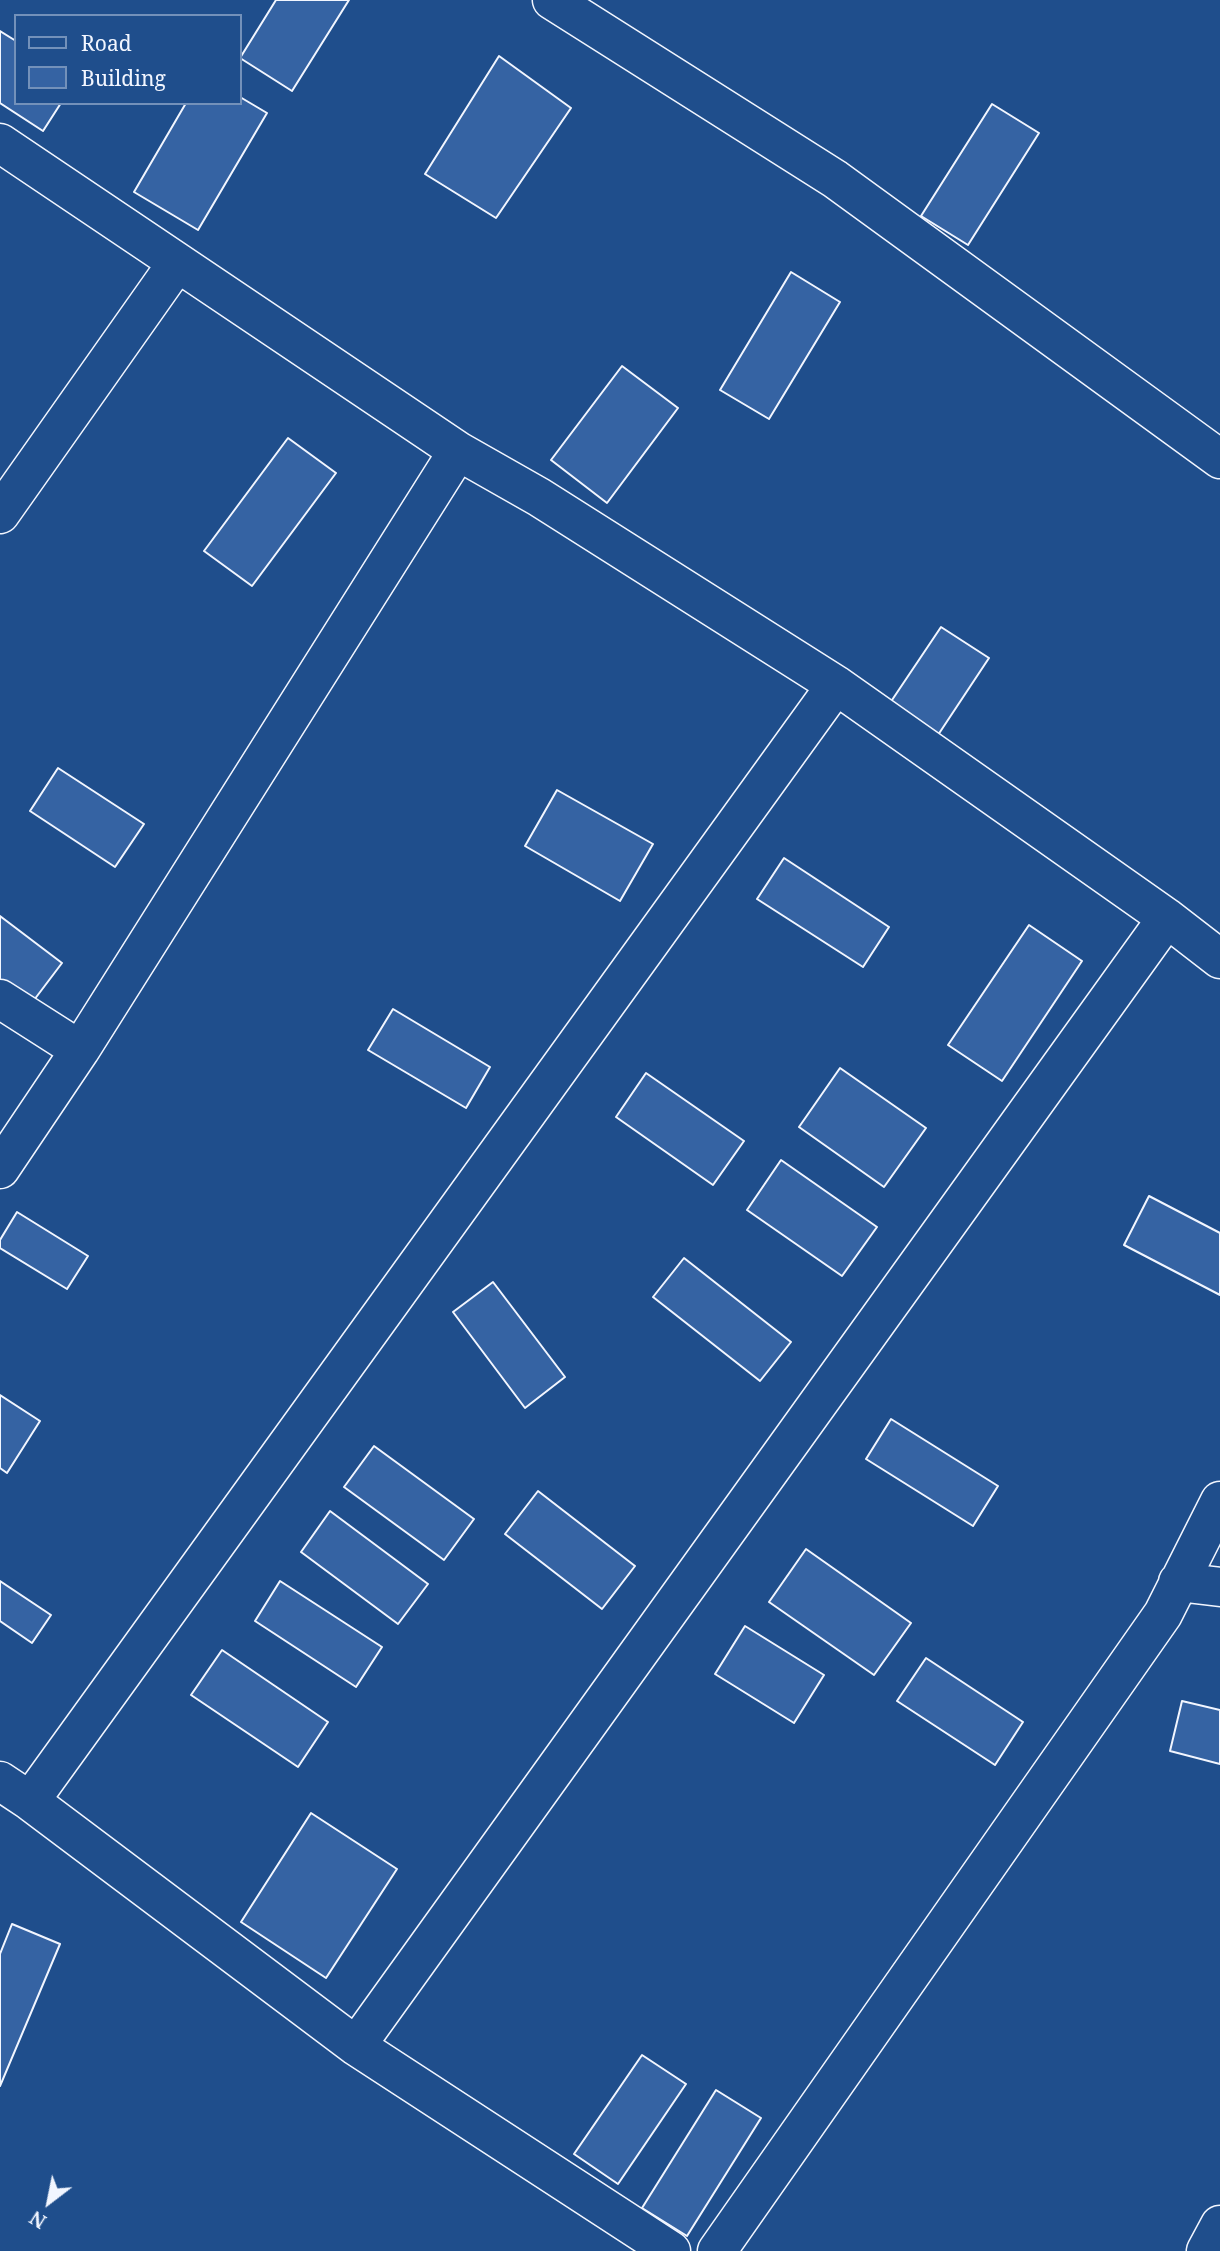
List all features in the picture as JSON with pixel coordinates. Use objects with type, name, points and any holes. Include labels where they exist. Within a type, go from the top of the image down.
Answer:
[{"type":"street","points":[[552,0],[835,179],[1220,459]]},
{"type":"street","points":[[0,143],[458,451],[539,497],[836,685],[1167,918],[1220,959]]},
{"type":"street","points":[[0,514],[177,263]]},
{"type":"street","points":[[0,1169],[80,1050],[458,451]]},
{"type":"street","points":[[671,2251],[356,2046],[15,1791],[836,685]]},
{"type":"street","points":[[356,2046],[1167,918]]},
{"type":"street","points":[[0,999],[80,1050]]},
{"type":"street","points":[[716,2251],[1163,1614],[1220,1502]]},
{"type":"street","points":[[1178,1581],[1220,1587]]},
{"type":"street","points":[[1206,2251],[1220,2225]]},
{"type":"building","points":[[276,0],[349,0],[292,91],[242,59],[242,55]]},
{"type":"building","points":[[0,31],[14,40],[14,105],[60,105],[43,131],[0,103]]},
{"type":"building","points":[[499,56],[571,108],[496,218],[425,174]]},
{"type":"building","points":[[242,98],[267,113],[198,230],[134,192],[185,105],[242,105]]},
{"type":"building","points":[[992,104],[1039,133],[968,245],[921,216]]},
{"type":"building","points":[[791,272],[840,302],[769,419],[720,390]]},
{"type":"building","points":[[622,366],[678,408],[607,503],[551,460]]},
{"type":"building","points":[[288,438],[336,473],[252,586],[204,551]]},
{"type":"building","points":[[941,627],[989,658],[938,735],[890,703]]},
{"type":"building","points":[[58,768],[144,824],[115,867],[30,811]]},
{"type":"building","points":[[557,790],[653,844],[620,901],[525,846]]},
{"type":"building","points":[[784,858],[889,927],[863,967],[757,899]]},
{"type":"building","points":[[0,916],[62,963],[28,1008],[0,987]]},
{"type":"building","points":[[1029,925],[1082,961],[1002,1081],[948,1045]]},
{"type":"building","points":[[393,1009],[490,1067],[466,1108],[368,1050]]},
{"type":"building","points":[[840,1068],[926,1128],[884,1187],[799,1127]]},
{"type":"building","points":[[646,1073],[744,1141],[713,1185],[616,1117]]},
{"type":"building","points":[[781,1160],[877,1227],[842,1276],[747,1210]]},
{"type":"building","points":[[1149,1196],[1220,1233],[1220,1295],[1124,1245]]},
{"type":"building","points":[[17,1212],[88,1256],[67,1289],[0,1248],[0,1240]]},
{"type":"building","points":[[684,1258],[791,1342],[760,1381],[653,1297]]},
{"type":"building","points":[[493,1282],[565,1377],[525,1408],[453,1312]]},
{"type":"building","points":[[0,1395],[40,1421],[7,1473],[0,1468]]},
{"type":"building","points":[[891,1419],[998,1486],[973,1526],[866,1459]]},
{"type":"building","points":[[374,1446],[474,1519],[444,1560],[344,1487]]},
{"type":"building","points":[[538,1491],[635,1566],[602,1609],[505,1534]]},
{"type":"building","points":[[330,1511],[428,1584],[398,1624],[301,1552]]},
{"type":"building","points":[[806,1549],[911,1623],[874,1675],[769,1602]]},
{"type":"building","points":[[0,1581],[51,1615],[32,1643],[0,1621]]},
{"type":"building","points":[[280,1581],[382,1647],[356,1687],[255,1621]]},
{"type":"building","points":[[745,1626],[824,1675],[794,1723],[715,1674]]},
{"type":"building","points":[[222,1650],[328,1722],[298,1767],[191,1695]]},
{"type":"building","points":[[926,1658],[1023,1722],[995,1765],[897,1701]]},
{"type":"building","points":[[1182,1701],[1220,1710],[1220,1764],[1170,1751]]},
{"type":"building","points":[[311,1813],[397,1869],[326,1978],[241,1922]]},
{"type":"building","points":[[12,1924],[60,1944],[0,2086],[0,1954]]},
{"type":"building","points":[[642,2055],[686,2084],[618,2184],[574,2154]]},
{"type":"building","points":[[716,2090],[761,2118],[687,2236],[642,2208]]}]
